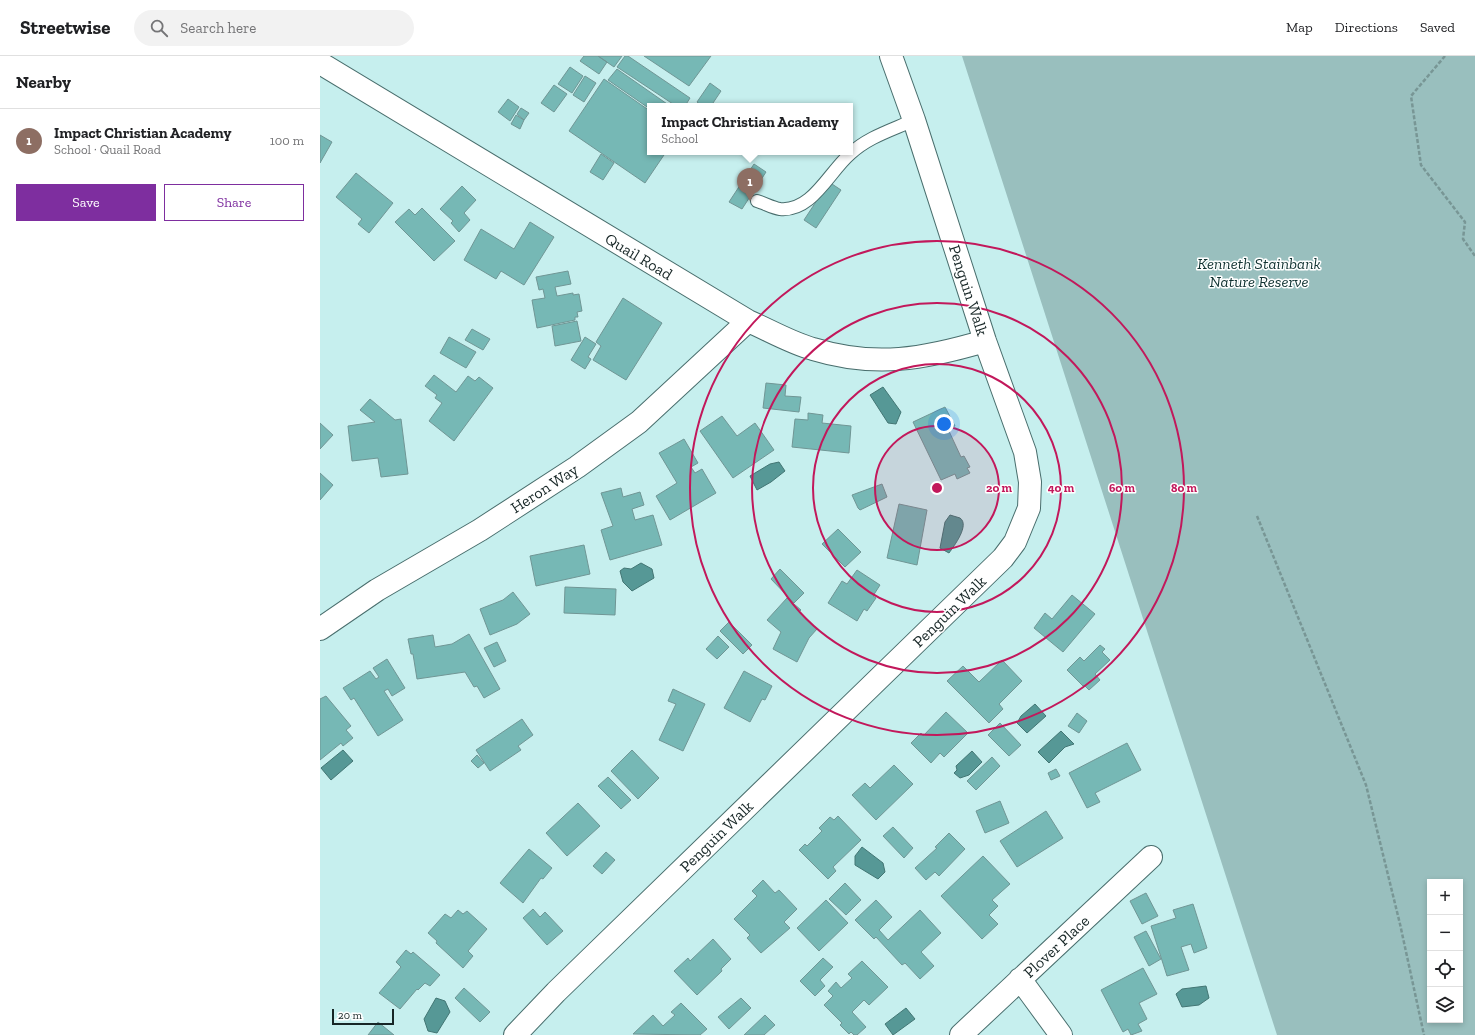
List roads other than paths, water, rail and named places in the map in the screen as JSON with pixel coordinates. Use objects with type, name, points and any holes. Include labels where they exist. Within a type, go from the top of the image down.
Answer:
[{"type":"street","name":"Penguin Walk","points":[[515,1035],[567,981],[1003,558],[1015,542],[1029,508],[1030,482],[1025,452],[985,341],[914,120],[891,56]]},
{"type":"street","name":"Quail Road","points":[[320,63],[748,321],[812,349],[857,359],[903,360],[948,352],[985,341]]},
{"type":"street","name":"Heron Way","points":[[320,629],[377,590],[480,530],[577,468],[639,422],[748,321]]},
{"type":"street","name":"Plover Place","points":[[962,1035],[1151,857]]},
{"type":"street","points":[[1020,979],[1061,1035]]},
{"type":"lane","points":[[853,151],[876,136],[914,120]]},
{"type":"lane","points":[[757,201],[780,209],[792,208],[805,202],[820,188],[848,155]]},
{"type":"place","name":"Impact Christian Academy","points":[[750,201]]},
{"type":"park label","name":"Kenneth Stainbank Nature Reserve","points":[[1259,272]]}]
